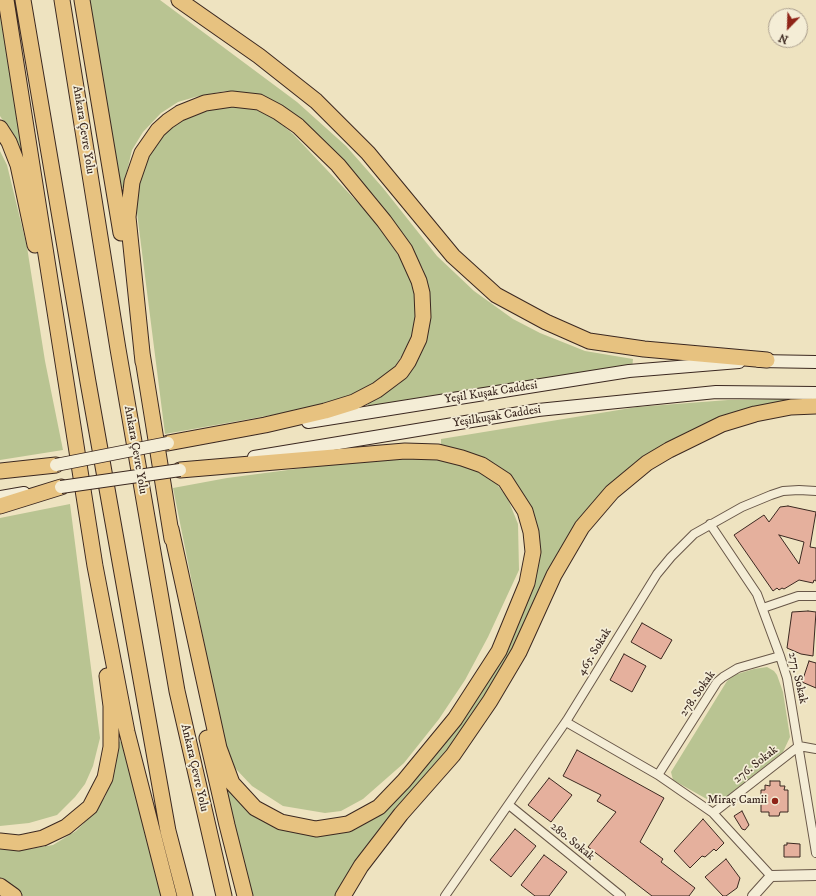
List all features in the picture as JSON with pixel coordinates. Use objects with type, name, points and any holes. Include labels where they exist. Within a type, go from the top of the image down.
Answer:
[{"type":"highway","points":[[6,0],[95,566],[127,732],[169,896]]},
{"type":"highway","points":[[23,0],[88,382],[168,831],[185,896]]},
{"type":"highway","name":"Ankara Çevre Yolu","points":[[62,0],[118,349],[177,690],[224,896]]},
{"type":"highway","points":[[82,0],[171,529],[193,677],[226,825],[245,896]]},
{"type":"highway","points":[[179,0],[259,56],[316,101],[368,153],[453,256],[496,295],[546,322],[589,341],[644,349],[767,360]]},
{"type":"highway","points":[[143,362],[128,217],[132,182],[142,153],[158,130],[180,113],[205,103],[232,98],[259,102],[278,112],[298,126],[338,165],[384,221],[405,250],[419,281],[422,293],[424,317],[419,339],[408,362],[401,372],[377,390],[354,402],[325,411],[265,425],[168,444]]},
{"type":"highway","points":[[0,128],[9,142],[18,165],[73,429]]},
{"type":"highway","points":[[343,896],[361,866],[401,814],[453,755],[490,701],[519,652],[554,575],[582,528],[612,492],[647,463],[669,450],[722,424],[755,414],[791,407],[816,406]]},
{"type":"highway","points":[[171,529],[219,748],[232,783],[255,808],[281,822],[316,829],[348,824],[378,807],[404,781],[456,719],[499,651],[527,583],[533,552],[531,532],[525,511],[505,480],[482,466],[462,458],[438,452],[405,451],[180,470]]},
{"type":"highway","points":[[0,472],[56,465]]},
{"type":"highway","points":[[0,506],[61,487]]},
{"type":"highway","points":[[0,841],[19,843],[43,838],[66,827],[90,806],[105,778],[111,747],[111,706],[95,566]]},
{"type":"highway","points":[[0,886],[14,896]]},
{"type":"main road","name":"Yeşil Kuşak Caddesi","points":[[56,465],[168,444],[629,371],[767,360],[816,362]]},
{"type":"main road","name":"Yeşilkuşak Caddesi","points":[[0,497],[180,470],[538,410],[716,392],[816,393]]},
{"type":"street","name":"465. Sokak","points":[[445,896],[566,722],[662,569],[684,543],[710,524],[770,495],[799,490],[816,491]]},
{"type":"street","name":"277. Sokak","points":[[710,524],[746,577],[763,608],[780,656],[786,678],[799,746],[816,853]]},
{"type":"street","points":[[763,608],[798,596],[816,596]]},
{"type":"street","name":"278. Sokak","points":[[658,775],[717,682],[738,668],[780,656]]},
{"type":"street","points":[[566,722],[658,775],[713,813],[771,876]]},
{"type":"street","points":[[799,746],[816,749]]},
{"type":"street","name":"276. Sokak","points":[[713,813],[799,746]]},
{"type":"street","name":"280. Sokak","points":[[509,805],[621,896]]},
{"type":"street","points":[[753,896],[771,876],[816,875]]},
{"type":"street","points":[[606,896],[611,889]]},
{"type":"green space","points":[[0,0],[27,148],[18,150],[8,128],[0,116]]},
{"type":"green space","points":[[88,0],[160,0],[297,102],[346,146],[383,188],[437,256],[474,291],[513,319],[540,333],[585,351],[633,359],[632,369],[368,410],[368,401],[375,400],[399,384],[410,371],[428,291],[423,269],[406,238],[376,198],[340,158],[296,115],[279,104],[262,96],[242,92],[225,91],[195,97],[178,102],[161,113],[143,132],[132,150],[123,188],[116,187]]},
{"type":"green space","points":[[243,104],[269,114],[293,134],[378,224],[415,281],[418,306],[415,325],[407,347],[394,368],[374,385],[344,398],[289,412],[165,434],[136,205],[140,180],[147,155],[171,123],[195,111]]},
{"type":"green space","points":[[0,151],[7,165],[27,247],[45,361],[63,450],[0,460]]},
{"type":"green space","points":[[786,399],[786,407],[710,423],[601,496],[483,709],[338,896],[249,896],[218,782],[226,780],[236,799],[313,834],[334,834],[358,828],[377,816],[412,784],[459,726],[538,552],[507,477],[441,449],[441,439],[637,407],[728,400]]},
{"type":"green space","points":[[410,454],[469,464],[493,479],[508,499],[518,524],[519,570],[488,637],[465,680],[439,719],[404,763],[363,799],[341,811],[325,813],[283,806],[252,786],[235,768],[223,737],[173,488],[227,478]]},
{"type":"green space","points":[[70,504],[100,738],[93,766],[85,784],[75,797],[57,815],[29,823],[0,826],[0,518]]},
{"type":"green space","points":[[767,667],[774,671],[777,675],[783,692],[790,737],[783,752],[720,802],[712,802],[673,780],[671,772],[727,681],[734,675]]},
{"type":"green space","points":[[127,741],[166,896],[23,896],[0,881],[0,849],[23,850],[53,845],[76,831],[89,818],[105,797],[114,774],[116,742]]},
{"type":"building","points":[[788,506],[816,512],[810,547],[816,548],[816,581],[814,580],[813,583],[799,580],[784,589],[782,588],[779,590],[777,588],[773,591],[734,535],[764,515],[769,522],[780,507]],"holes":[[[779,535],[804,542],[799,564]]]},
{"type":"building","points":[[792,612],[816,612],[813,656],[801,654],[787,648]]},
{"type":"building","points":[[642,623],[672,640],[661,659],[631,642]]},
{"type":"building","points":[[624,654],[646,666],[632,692],[610,680]]},
{"type":"building","points":[[809,661],[816,663],[816,688],[802,682]]},
{"type":"building","points":[[577,750],[664,798],[640,842],[663,859],[661,862],[695,888],[689,896],[652,896],[588,847],[616,812],[597,801],[601,795],[563,776]]},
{"type":"building","points":[[549,778],[572,795],[551,822],[528,805]]},
{"type":"building","name":"Miraç Camii","points":[[770,781],[780,781],[780,786],[785,786],[784,790],[788,790],[788,812],[780,812],[779,816],[769,816],[769,812],[761,812],[761,790],[765,790],[765,785],[770,786]]},
{"type":"building","points":[[742,811],[749,825],[745,830],[742,829],[734,816]]},
{"type":"building","points":[[703,819],[724,843],[716,851],[714,849],[705,857],[702,856],[690,868],[674,851]]},
{"type":"building","points":[[515,829],[536,846],[511,877],[490,860]]},
{"type":"building","points":[[787,843],[800,844],[800,857],[784,857],[784,845],[787,845]]},
{"type":"building","points":[[544,855],[567,872],[549,896],[535,896],[521,885]]},
{"type":"building","points":[[726,859],[740,878],[737,888],[726,896],[723,896],[705,877]]},
{"type":"place","name":"Miraç Camii","points":[[775,801]]}]
